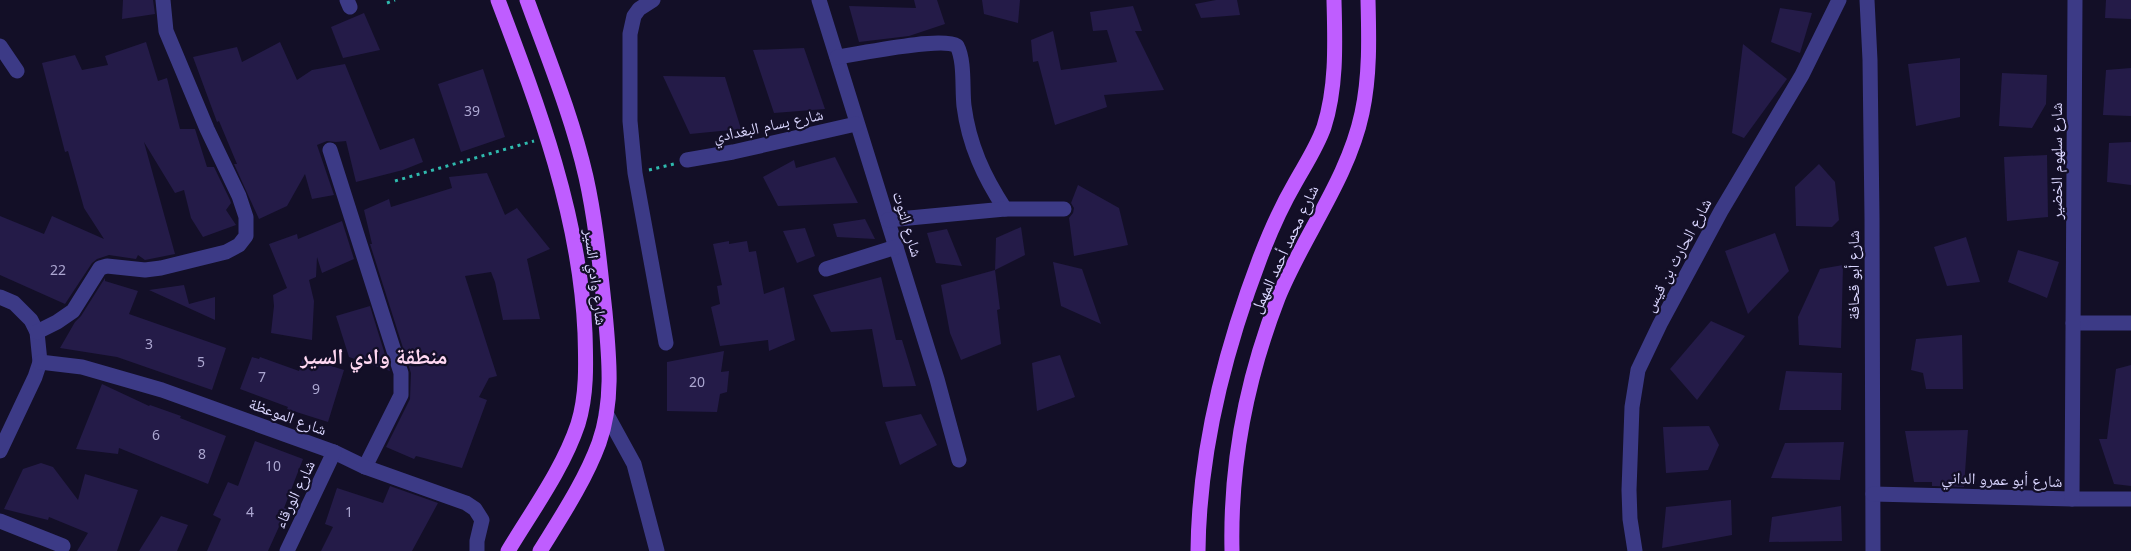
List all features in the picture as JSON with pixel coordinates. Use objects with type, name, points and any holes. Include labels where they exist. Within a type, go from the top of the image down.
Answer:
[{"type":"main road","name":"شارع وادي السير","points":[[498,0],[547,137],[568,205],[582,290],[586,349],[583,406],[575,433],[555,473],[508,551]]},
{"type":"main road","name":"شارع وادي السير","points":[[526,0],[574,132],[594,214],[609,351],[606,412],[599,442],[563,513],[540,551]]},
{"type":"main road","name":"شارع محمد أحمد المهمل","points":[[1198,551],[1200,512],[1209,444],[1232,342],[1264,246],[1316,146],[1329,108],[1335,64],[1334,0]]},
{"type":"main road","name":"شارع محمد أحمد المهمل","points":[[1232,551],[1236,461],[1248,395],[1267,328],[1279,296],[1345,164],[1362,114],[1369,57],[1368,0]]},
{"type":"main road","points":[[583,406],[606,412]]},
{"type":"street","points":[[37,332],[73,311],[101,267],[136,270],[161,268],[226,252],[239,245],[246,236],[246,217],[239,196],[169,40],[164,20],[163,0]]},
{"type":"street","points":[[653,0],[639,9],[634,16],[630,34],[630,121],[635,173],[666,343]]},
{"type":"street","name":"شارع التوت","points":[[819,0],[937,379],[959,460]]},
{"type":"street","name":"شارع الحارث بن قيس","points":[[1635,551],[1630,519],[1630,469],[1632,407],[1638,370],[1721,211],[1802,75],[1839,0]]},
{"type":"street","name":"شارع أبو قحافة","points":[[1867,0],[1870,82],[1873,551]]},
{"type":"street","name":"شارع سلهوم الخضير","points":[[2072,499],[2074,0]]},
{"type":"street","points":[[837,57],[926,43],[944,42],[957,46],[961,54],[964,105],[972,146],[981,168],[1005,210]]},
{"type":"street","points":[[0,46],[17,71]]},
{"type":"street","name":"شارع بسام البغدادي","points":[[687,160],[856,124]]},
{"type":"street","points":[[330,150],[403,383],[401,395],[365,467]]},
{"type":"street","points":[[888,220],[1005,210],[1064,209]]},
{"type":"street","points":[[826,269],[896,247]]},
{"type":"street","points":[[0,297],[14,303],[32,320],[37,332],[40,362],[0,451]]},
{"type":"street","points":[[2073,323],[2131,323]]},
{"type":"street","name":"شارع الموعظة","points":[[40,362],[82,367],[129,380],[334,452],[365,467],[466,503],[475,509],[482,520],[477,551]]},
{"type":"street","points":[[606,412],[634,465],[657,551]]},
{"type":"street","name":"شارع الورقاء","points":[[286,551],[334,452]]},
{"type":"street","name":"شارع أبو عمرو الداني","points":[[1873,494],[2131,499]]},
{"type":"street","points":[[0,521],[63,546]]},
{"type":"path","points":[[387,3],[395,0]]},
{"type":"path","points":[[395,181],[547,137]]},
{"type":"path","points":[[635,173],[687,160]]},
{"type":"building","points":[[123,0],[153,0],[155,14],[122,19]]},
{"type":"building","points":[[914,0],[937,0],[945,24],[909,36],[859,42],[849,6],[916,8]]},
{"type":"building","points":[[982,0],[1020,0],[1018,23],[984,14]]},
{"type":"building","points":[[1216,0],[1237,0],[1240,15],[1201,18],[1195,4]]},
{"type":"building","points":[[2106,0],[2131,0],[2131,19],[2105,18]]},
{"type":"building","points":[[1133,6],[1142,31],[1135,31],[1164,90],[1104,95],[1107,107],[1055,125],[1038,61],[1033,62],[1031,40],[1053,31],[1061,70],[1117,62],[1107,30],[1093,31],[1090,12]]},
{"type":"building","points":[[1780,8],[1812,13],[1800,53],[1771,42]]},
{"type":"building","points":[[364,13],[380,50],[343,58],[331,27]]},
{"type":"building","points":[[146,42],[158,81],[167,78],[180,129],[195,129],[207,167],[214,167],[230,200],[231,203],[226,210],[236,225],[203,237],[191,218],[184,190],[175,193],[144,142],[175,254],[145,260],[138,255],[136,259],[109,255],[97,259],[65,304],[0,275],[0,216],[44,234],[52,216],[104,239],[84,208],[68,151],[65,152],[42,63],[75,55],[82,70],[108,65],[105,56]]},
{"type":"building","points":[[280,42],[297,80],[312,70],[345,64],[380,150],[414,138],[423,162],[403,170],[356,182],[346,141],[327,141],[317,145],[334,195],[312,199],[305,174],[287,206],[259,219],[234,164],[237,164],[219,121],[217,122],[193,57],[237,47],[242,62]]},
{"type":"building","points":[[1743,44],[1787,79],[1744,138],[1732,133]]},
{"type":"building","points":[[804,48],[825,109],[774,113],[753,50]]},
{"type":"building","points":[[1960,58],[1960,117],[1916,126],[1908,64]]},
{"type":"building","points":[[2131,68],[2131,116],[2103,115],[2106,70]]},
{"type":"building","points":[[483,69],[505,137],[461,152],[438,84]]},
{"type":"building","points":[[2002,73],[2047,75],[2046,104],[2032,128],[1999,126]]},
{"type":"building","points":[[663,76],[725,77],[741,129],[690,134]]},
{"type":"building","points":[[2131,142],[2131,185],[2107,182],[2109,143]]},
{"type":"building","points":[[2047,155],[2048,217],[2007,221],[2004,157]]},
{"type":"building","points":[[835,157],[858,203],[778,206],[763,177],[794,160],[796,168]]},
{"type":"building","points":[[1819,164],[1835,182],[1839,220],[1832,227],[1796,226],[1795,187]]},
{"type":"building","points":[[487,173],[505,215],[517,208],[550,249],[527,259],[540,319],[503,320],[491,272],[465,276],[497,376],[489,378],[479,397],[487,400],[462,468],[416,456],[414,459],[386,447],[410,399],[411,373],[370,244],[372,244],[364,210],[389,199],[391,207],[452,188],[449,177]]},
{"type":"building","points":[[1078,185],[1119,208],[1128,245],[1074,256],[1069,218],[1073,213],[1074,208],[1071,203]]},
{"type":"building","points":[[865,219],[875,239],[837,237],[833,224]]},
{"type":"building","points":[[342,221],[354,259],[322,273],[317,257],[316,277],[309,280],[314,301],[312,340],[271,333],[273,295],[287,288],[269,244],[297,234],[298,239]]},
{"type":"building","points":[[1021,227],[1025,255],[995,270],[996,238]]},
{"type":"building","points":[[805,228],[815,256],[797,263],[783,231]]},
{"type":"building","points":[[947,229],[962,266],[936,263],[927,233]]},
{"type":"building","points":[[1775,233],[1789,271],[1748,314],[1725,251]]},
{"type":"building","points":[[1966,237],[1980,282],[1947,286],[1934,247]]},
{"type":"building","points":[[729,241],[729,244],[747,241],[749,252],[756,251],[764,294],[784,287],[795,340],[769,351],[768,340],[720,346],[711,307],[720,304],[717,286],[722,285],[713,244]]},
{"type":"building","points":[[2018,250],[2059,262],[2047,298],[2008,282]]},
{"type":"building","points":[[1053,262],[1082,269],[1101,324],[1061,306]]},
{"type":"building","points":[[1843,265],[1841,348],[1799,345],[1798,317],[1820,269]]},
{"type":"building","points":[[995,270],[1000,309],[997,310],[1001,344],[961,360],[950,333],[941,285]]},
{"type":"building","points":[[881,277],[896,340],[902,340],[916,386],[883,387],[872,329],[831,332],[813,295]]},
{"type":"building","points":[[105,278],[105,281],[138,291],[129,314],[226,348],[212,390],[117,357],[60,348]]},
{"type":"building","points":[[184,285],[189,304],[215,297],[215,320],[149,290]]},
{"type":"building","points":[[370,306],[390,371],[349,357],[336,316]]},
{"type":"building","points":[[1711,321],[1745,336],[1697,400],[1670,369]]},
{"type":"building","points":[[1962,335],[1963,389],[1926,389],[1923,373],[1911,370],[1916,339]]},
{"type":"building","points":[[724,351],[721,372],[729,371],[727,392],[720,394],[717,412],[667,411],[667,362]]},
{"type":"building","points":[[1060,355],[1075,397],[1037,411],[1032,363]]},
{"type":"building","points":[[252,357],[259,359],[260,357],[299,371],[303,357],[344,370],[328,422],[287,409],[288,407],[240,389]]},
{"type":"building","points":[[2131,365],[2131,486],[2114,484],[2099,439],[2107,439],[2116,369]]},
{"type":"building","points":[[1786,371],[1842,373],[1841,410],[1779,410]]},
{"type":"building","points":[[102,384],[149,406],[181,416],[180,418],[226,436],[208,484],[119,448],[118,454],[76,449]]},
{"type":"building","points":[[921,414],[937,445],[900,465],[885,422]]},
{"type":"building","points":[[1709,426],[1719,445],[1708,470],[1666,473],[1663,427]]},
{"type":"building","points":[[1968,430],[1964,487],[1932,486],[1932,482],[1914,482],[1905,431]]},
{"type":"building","points":[[255,441],[303,459],[284,508],[287,509],[268,551],[207,551],[221,519],[213,515],[228,482],[238,486]]},
{"type":"building","points":[[1844,442],[1840,480],[1771,478],[1785,443]]},
{"type":"building","points":[[41,463],[53,467],[78,500],[85,474],[138,490],[117,551],[77,551],[88,533],[49,517],[48,520],[4,509],[23,469]]},
{"type":"building","points":[[390,486],[438,503],[412,551],[321,551],[333,527],[325,524],[337,488],[383,503]]},
{"type":"building","points":[[1731,500],[1732,535],[1662,548],[1666,507]]},
{"type":"building","points":[[1841,506],[1842,541],[1769,542],[1772,517]]},
{"type":"building","points":[[161,516],[188,525],[177,551],[139,551]]},
{"type":"district","name":"منطقة وادي السير","points":[[374,356]]}]
